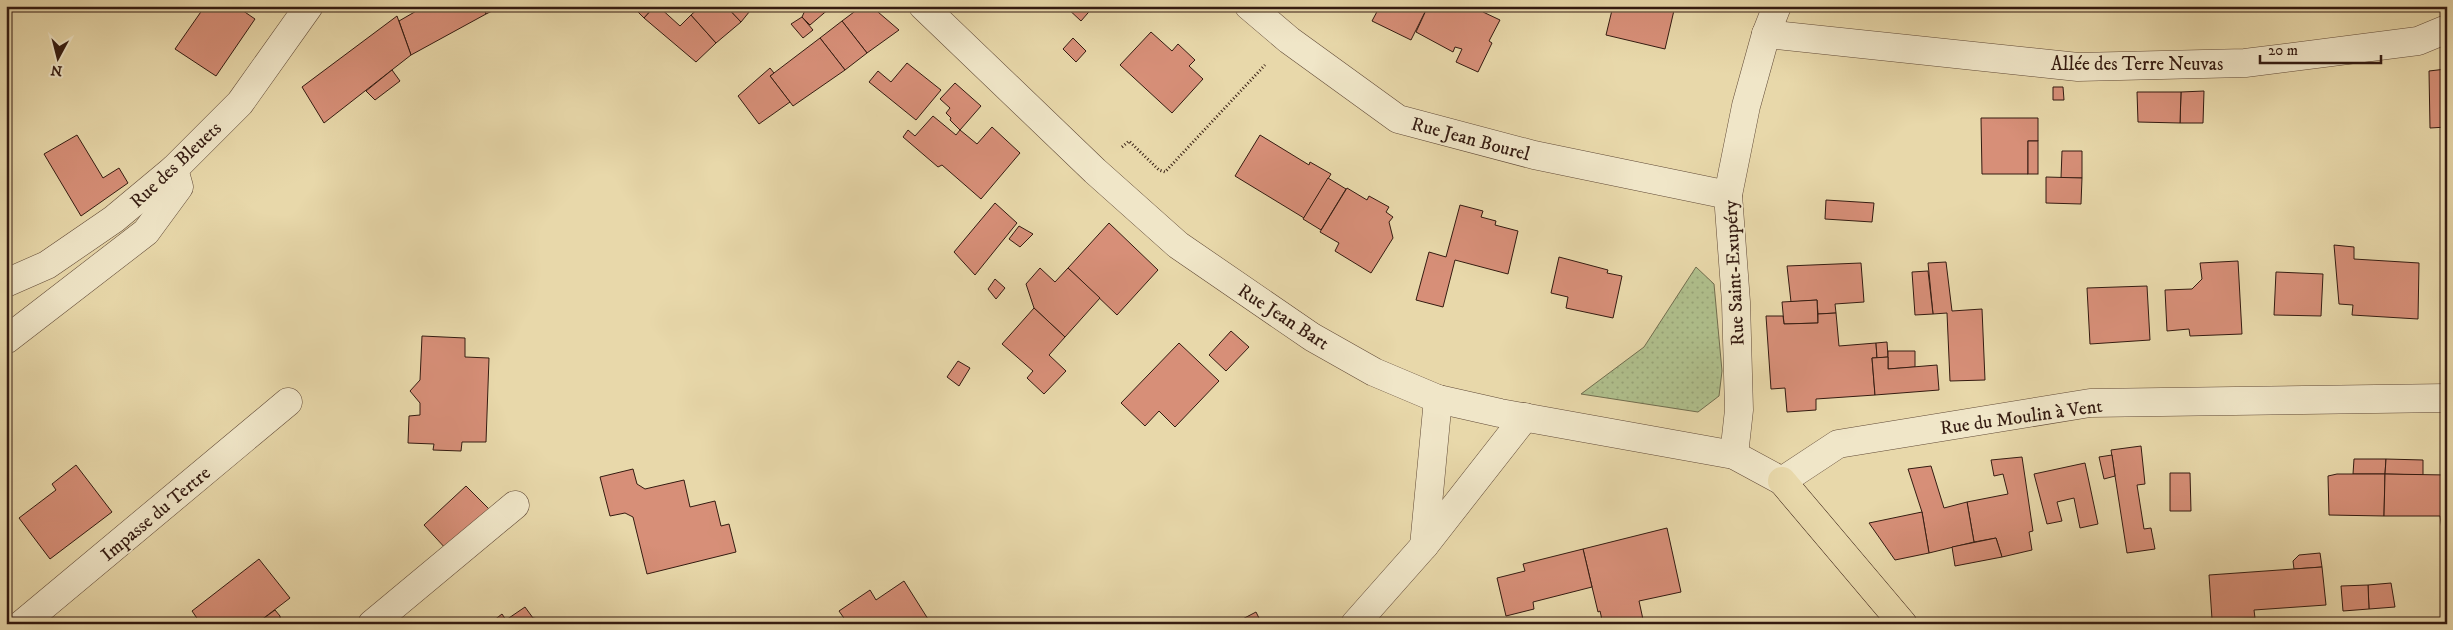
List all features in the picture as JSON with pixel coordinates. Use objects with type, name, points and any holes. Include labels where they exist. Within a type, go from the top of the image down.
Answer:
[{"type":"main road","points":[[1782,481],[1903,624]]},
{"type":"street","name":"Rue des Bleuets","points":[[6,283],[47,264],[114,219],[174,169],[240,103],[310,6]]},
{"type":"street","name":"Rue Jean Bart","points":[[923,6],[1095,171],[1178,245],[1312,337],[1374,372],[1438,399],[1525,417],[1734,455]]},
{"type":"street","name":"Rue Jean Bourel","points":[[1249,6],[1288,40],[1398,119],[1534,155],[1728,196]]},
{"type":"street","name":"Rue Saint-Exupéry","points":[[1734,455],[1739,410],[1736,302],[1728,196],[1746,106],[1766,34],[1777,6]]},
{"type":"street","name":"Allée des Terre Neuvas","points":[[1766,34],[2078,67],[2245,63],[2418,41],[2447,29]]},
{"type":"street","points":[[6,340],[146,232],[179,187],[174,169]]},
{"type":"street","name":"Rue du Moulin à Vent","points":[[1782,481],[1838,444],[2090,404],[2447,398]]},
{"type":"street","points":[[1424,546],[1438,399]]},
{"type":"street","name":"Impasse du Tertre","points":[[22,624],[288,402]]},
{"type":"street","points":[[1356,624],[1424,546],[1525,417]]},
{"type":"street","points":[[1734,455],[1782,481]]},
{"type":"street","points":[[372,624],[515,504]]},
{"type":"path","points":[[1165,172],[1288,40]]},
{"type":"green space","points":[[1696,267],[1714,284],[1722,371],[1719,396],[1698,412],[1581,394],[1644,347]]},
{"type":"building","points":[[205,6],[236,6],[255,19],[216,76],[175,49]]},
{"type":"building","points":[[281,6],[293,6],[290,11]]},
{"type":"building","points":[[425,6],[483,6],[486,14],[411,55],[399,21]]},
{"type":"building","points":[[483,6],[502,6],[486,14]]},
{"type":"building","points":[[632,6],[655,6],[644,18]]},
{"type":"building","points":[[655,6],[658,6],[680,26],[691,15],[716,43],[696,62],[644,18]]},
{"type":"building","points":[[701,6],[726,6],[741,22],[716,43],[691,15]]},
{"type":"building","points":[[726,6],[754,6],[741,22]]},
{"type":"building","points":[[807,6],[829,6],[830,8],[810,25],[802,17]]},
{"type":"building","points":[[862,6],[871,6],[899,30],[867,53],[842,21]]},
{"type":"building","points":[[1065,6],[1094,6],[1081,21]]},
{"type":"building","points":[[1380,6],[1428,6],[1411,40],[1372,21]]},
{"type":"building","points":[[1428,6],[1486,6],[1483,12],[1500,20],[1489,41],[1492,43],[1478,72],[1456,62],[1462,49],[1455,47],[1453,52],[1416,32]]},
{"type":"building","points":[[1613,6],[1675,6],[1665,49],[1606,35]]},
{"type":"building","points":[[1905,6],[1935,6],[1935,9]]},
{"type":"building","points":[[2233,6],[2253,6],[2236,9]]},
{"type":"building","points":[[397,16],[411,55],[324,123],[302,87]]},
{"type":"building","points":[[802,17],[813,30],[803,38],[791,24]]},
{"type":"building","points":[[842,21],[867,53],[845,70],[820,38]]},
{"type":"building","points":[[1151,32],[1172,51],[1178,44],[1195,60],[1189,66],[1203,79],[1172,113],[1120,65]]},
{"type":"building","points":[[820,38],[845,70],[793,106],[770,76]]},
{"type":"building","points":[[1073,38],[1086,51],[1076,62],[1063,49]]},
{"type":"building","points":[[907,63],[941,90],[916,120],[869,82],[878,71],[891,82]]},
{"type":"building","points":[[770,68],[774,73],[770,76],[790,102],[759,124],[738,96]]},
{"type":"building","points":[[2446,69],[2447,127],[2430,128],[2429,71]]},
{"type":"building","points":[[392,70],[400,81],[375,100],[366,91]]},
{"type":"building","points":[[955,83],[981,106],[960,130],[946,113],[950,108],[940,99]]},
{"type":"building","points":[[2053,87],[2063,87],[2064,100],[2053,100]]},
{"type":"building","points":[[2204,91],[2203,123],[2180,123],[2181,92]]},
{"type":"building","points":[[2137,92],[2181,92],[2180,123],[2138,122]]},
{"type":"building","points":[[933,116],[956,135],[960,130],[977,144],[992,127],[1020,153],[981,199],[942,165],[938,167],[903,137],[908,130],[915,136]]},
{"type":"building","points":[[1981,118],[2038,118],[2038,141],[2028,141],[2028,174],[1982,174]]},
{"type":"building","points":[[77,135],[103,178],[119,168],[128,183],[81,216],[44,154]]},
{"type":"building","points":[[1260,135],[1309,165],[1310,162],[1331,174],[1304,218],[1235,176]]},
{"type":"building","points":[[2028,141],[2038,141],[2038,174],[2028,174]]},
{"type":"building","points":[[2062,151],[2082,151],[2082,178],[2061,178]]},
{"type":"building","points":[[2046,177],[2082,178],[2081,204],[2046,203]]},
{"type":"building","points":[[1328,178],[1346,189],[1321,230],[1303,219]]},
{"type":"building","points":[[1347,188],[1367,200],[1369,196],[1389,207],[1386,212],[1393,217],[1389,222],[1393,238],[1371,273],[1335,251],[1339,243],[1320,232]]},
{"type":"building","points":[[1826,200],[1874,203],[1872,222],[1825,219]]},
{"type":"building","points":[[995,203],[1017,223],[975,275],[954,252]]},
{"type":"building","points":[[1460,205],[1483,211],[1481,217],[1496,221],[1495,225],[1518,231],[1508,274],[1455,260],[1443,307],[1416,300],[1429,252],[1446,257]]},
{"type":"building","points":[[1109,223],[1158,270],[1117,315],[1068,268]]},
{"type":"building","points":[[1019,226],[1033,234],[1020,247],[1009,239]]},
{"type":"building","points":[[2334,245],[2354,247],[2354,259],[2419,263],[2418,319],[2352,315],[2353,305],[2339,304]]},
{"type":"building","points":[[1559,257],[1608,270],[1607,273],[1622,276],[1613,318],[1566,308],[1568,297],[1551,293]]},
{"type":"building","points":[[2238,261],[2242,334],[2190,336],[2189,329],[2167,331],[2165,290],[2192,289],[2202,279],[2200,263]]},
{"type":"building","points":[[1946,262],[1952,311],[1982,309],[1985,380],[1950,381],[1947,313],[1933,314],[1928,263]]},
{"type":"building","points":[[1861,263],[1864,302],[1835,304],[1836,313],[1818,314],[1817,300],[1791,302],[1787,266]]},
{"type":"building","points":[[1040,268],[1055,282],[1068,268],[1100,298],[1065,337],[1034,308],[1026,284]]},
{"type":"building","points":[[1928,271],[1933,314],[1915,315],[1912,272]]},
{"type":"building","points":[[2276,272],[2323,274],[2321,316],[2274,315]]},
{"type":"building","points":[[995,279],[1005,288],[996,299],[988,289]]},
{"type":"building","points":[[2147,286],[2150,340],[2090,344],[2087,288]]},
{"type":"building","points":[[1817,300],[1818,323],[1784,324],[1782,302]]},
{"type":"building","points":[[1034,308],[1065,337],[1049,355],[1066,371],[1044,394],[1027,378],[1033,371],[1002,344]]},
{"type":"building","points":[[1836,313],[1839,346],[1876,343],[1877,358],[1872,358],[1875,395],[1816,399],[1816,410],[1787,412],[1785,388],[1771,389],[1766,316],[1783,316],[1784,324],[1818,323],[1818,314]]},
{"type":"building","points":[[1231,331],[1249,347],[1226,371],[1209,355]]},
{"type":"building","points":[[422,336],[465,338],[465,357],[489,358],[486,442],[462,442],[461,451],[433,450],[434,444],[408,443],[409,416],[420,415],[420,403],[410,391],[420,380]]},
{"type":"building","points":[[1887,342],[1888,357],[1877,358],[1876,343]]},
{"type":"building","points":[[1179,343],[1219,381],[1175,427],[1159,411],[1145,426],[1121,403]]},
{"type":"building","points":[[1888,351],[1915,351],[1915,367],[1888,369]]},
{"type":"building","points":[[1888,357],[1888,369],[1937,365],[1939,390],[1875,395],[1872,358]]},
{"type":"building","points":[[958,361],[970,368],[959,386],[947,377]]},
{"type":"building","points":[[2141,446],[2145,484],[2137,485],[2144,529],[2151,528],[2155,549],[2127,553],[2111,450]]},
{"type":"building","points":[[2112,455],[2115,476],[2104,479],[2099,457]]},
{"type":"building","points":[[2022,457],[2033,531],[2029,532],[2032,550],[2002,557],[1996,538],[1974,542],[1967,502],[2008,494],[2003,474],[1994,476],[1991,460]]},
{"type":"building","points":[[2354,459],[2386,459],[2385,474],[2353,474]]},
{"type":"building","points":[[2386,459],[2423,460],[2423,475],[2385,474]]},
{"type":"building","points":[[2085,463],[2098,524],[2080,528],[2074,498],[2057,502],[2062,521],[2047,524],[2034,474]]},
{"type":"building","points":[[76,465],[112,512],[50,559],[19,518],[56,490],[52,484]]},
{"type":"building","points":[[1931,466],[1944,508],[1967,502],[1974,542],[1929,553],[1922,512],[1908,469]]},
{"type":"building","points":[[633,469],[637,484],[645,489],[684,480],[690,507],[715,501],[721,526],[729,524],[736,552],[647,574],[633,517],[625,513],[610,516],[600,477]]},
{"type":"building","points":[[2170,473],[2190,473],[2191,511],[2170,511]]},
{"type":"building","points":[[2337,474],[2385,474],[2384,516],[2329,515],[2328,476]]},
{"type":"building","points":[[2385,474],[2447,475],[2447,536],[2443,536],[2440,516],[2384,516]]},
{"type":"building","points":[[466,486],[490,510],[447,550],[424,525]]},
{"type":"building","points":[[1922,512],[1929,553],[1895,560],[1869,523]]},
{"type":"building","points":[[1667,528],[1681,592],[1639,601],[1644,624],[1603,624],[1600,611],[1598,612],[1583,549]]},
{"type":"building","points":[[1996,538],[2002,557],[1955,566],[1952,547]]},
{"type":"building","points":[[1583,549],[1592,587],[1533,602],[1534,609],[1506,616],[1497,578],[1525,571],[1523,564]]},
{"type":"building","points":[[2320,553],[2322,567],[2294,569],[2293,561],[2299,555]]},
{"type":"building","points":[[259,559],[290,598],[256,624],[201,624],[192,611]]},
{"type":"building","points":[[2322,567],[2326,605],[2254,610],[2255,618],[2212,619],[2209,575]]},
{"type":"building","points":[[904,581],[928,619],[920,624],[848,624],[839,611],[870,590],[876,600]]},
{"type":"building","points":[[2391,583],[2395,607],[2369,609],[2368,585]]},
{"type":"building","points":[[2368,585],[2369,609],[2343,611],[2341,586]]},
{"type":"building","points":[[525,607],[533,618],[544,620],[547,624],[489,624],[502,614],[506,620]]},
{"type":"building","points":[[275,610],[280,616],[281,624],[256,624]]},
{"type":"building","points":[[1256,612],[1262,624],[1233,624]]}]
